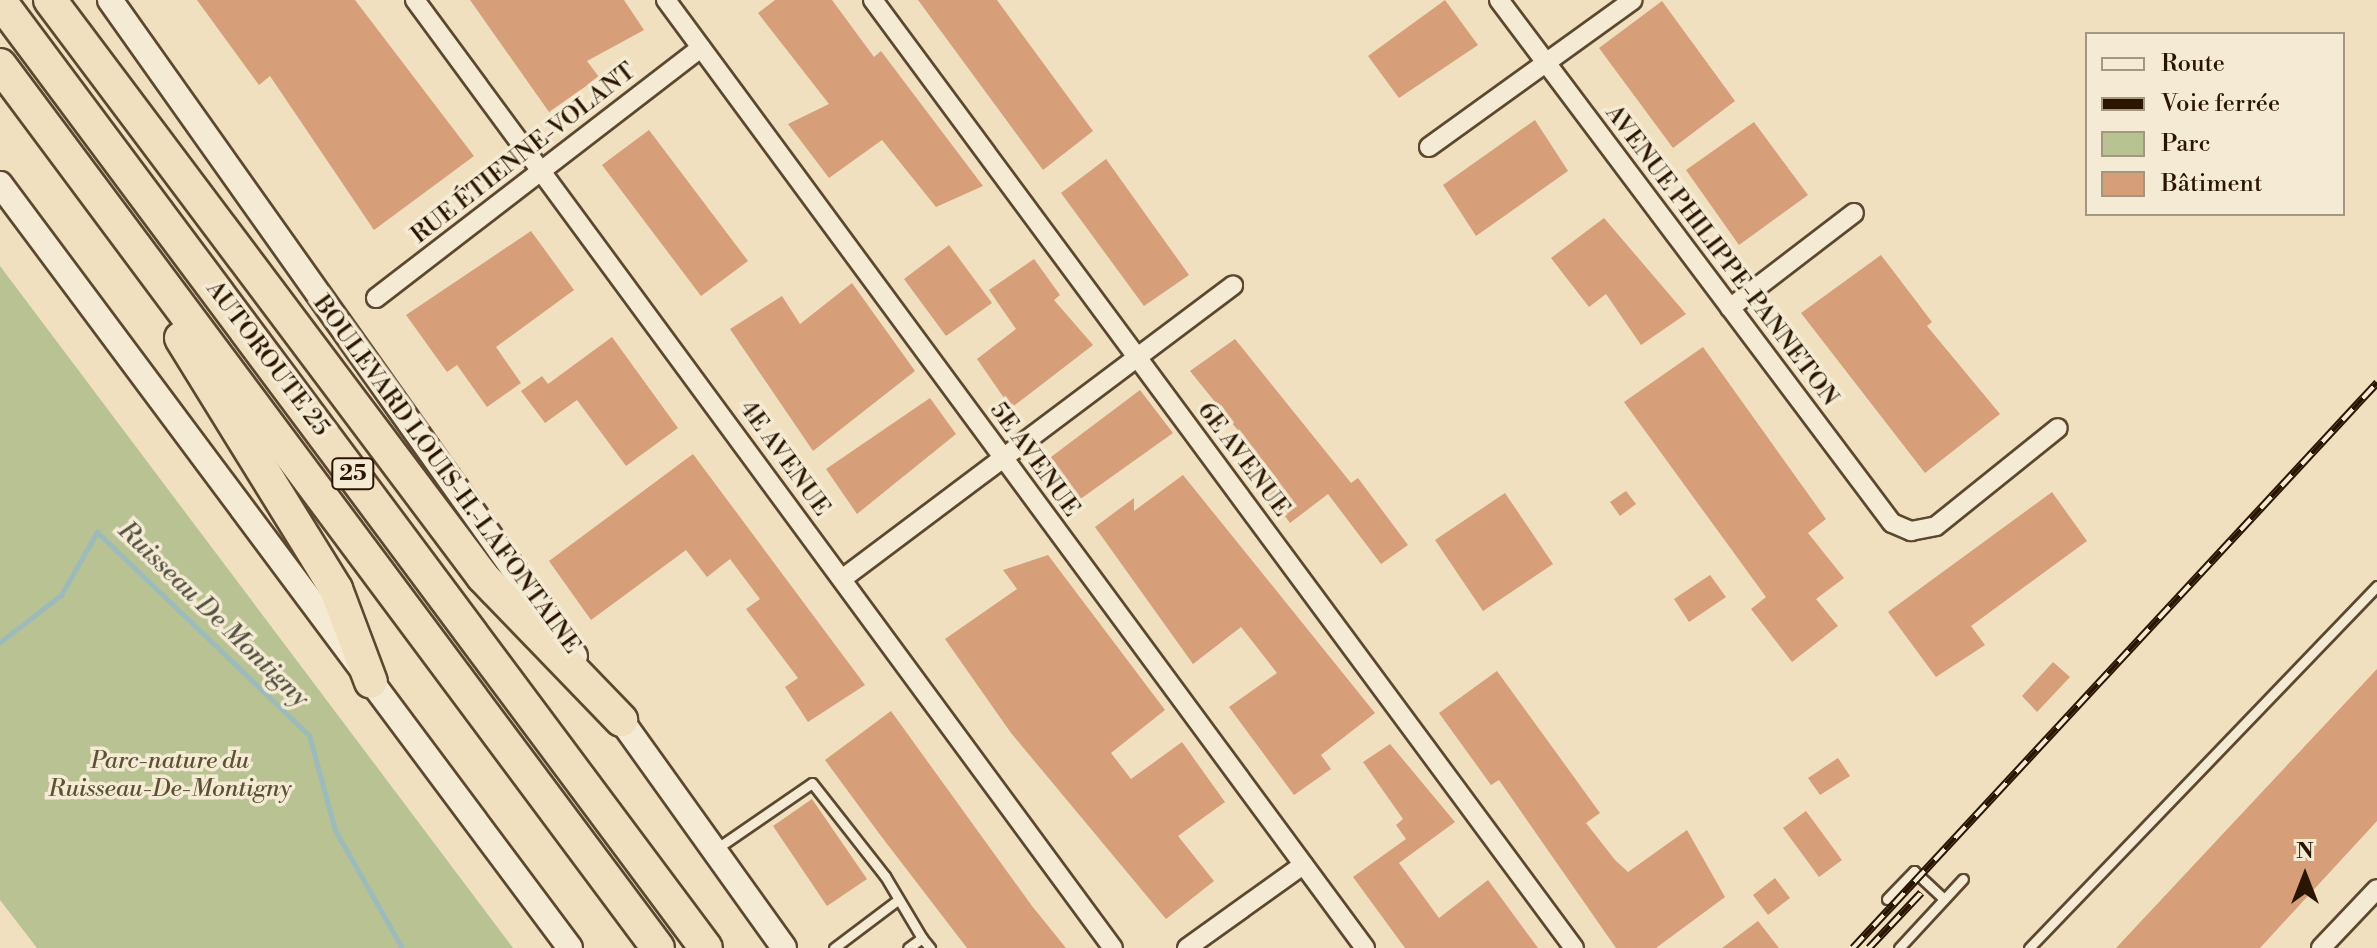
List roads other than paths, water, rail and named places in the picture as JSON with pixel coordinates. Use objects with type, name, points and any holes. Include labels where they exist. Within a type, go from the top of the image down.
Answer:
[{"type":"highway","points":[[50,0],[483,577],[621,720]]},
{"type":"highway","name":"AUTOROUTE 25","points":[[0,1],[706,948]]},
{"type":"highway","name":"AUTOROUTE 25","points":[[0,65],[658,948]]},
{"type":"highway","points":[[101,201],[336,589],[371,682]]},
{"type":"main road","name":"BOULEVARD LOUIS-H.-LAFONTAINE","points":[[110,0],[784,948]]},
{"type":"main road","points":[[0,184],[570,948]]},
{"type":"street","name":"4E AVENUE","points":[[415,0],[1113,948]]},
{"type":"street","name":"5E AVENUE","points":[[666,0],[1365,948]]},
{"type":"street","name":"6E AVENUE","points":[[873,0],[1574,948]]},
{"type":"street","name":"AVENUE PHILIPPE-PANNETON","points":[[1499,0],[1892,523],[1911,531],[1936,526],[2058,428]]},
{"type":"street","points":[[1429,147],[1633,0]]},
{"type":"street","name":"RUE ÉTIENNE-VOLANT","points":[[376,298],[701,48]]},
{"type":"street","points":[[1730,308],[1854,213]]},
{"type":"street","points":[[842,579],[1233,285]]},
{"type":"street","points":[[1187,948],[1303,865]]},
{"type":"street","points":[[2321,948],[2377,889]]},
{"type":"lane","points":[[2029,948],[2377,586]]},
{"type":"lane","points":[[714,850],[812,783],[885,876],[895,902],[930,948]]},
{"type":"lane","points":[[1887,899],[1914,871],[1944,899]]},
{"type":"lane","points":[[1899,948],[1963,879]]},
{"type":"lane","points":[[834,948],[895,902]]},
{"type":"lane","points":[[908,948],[922,938]]},
{"type":"waterway","name":"Ruisseau De Montigny","points":[[0,642],[61,595],[97,532],[309,735],[335,830],[402,948]]},
{"type":"railway","points":[[1853,948],[2377,383]]},
{"type":"railway","points":[[1869,948],[1921,893]]},
{"type":"park label","name":"Parc-nature du Ruisseau-De-Montigny","points":[[170,776]]}]
